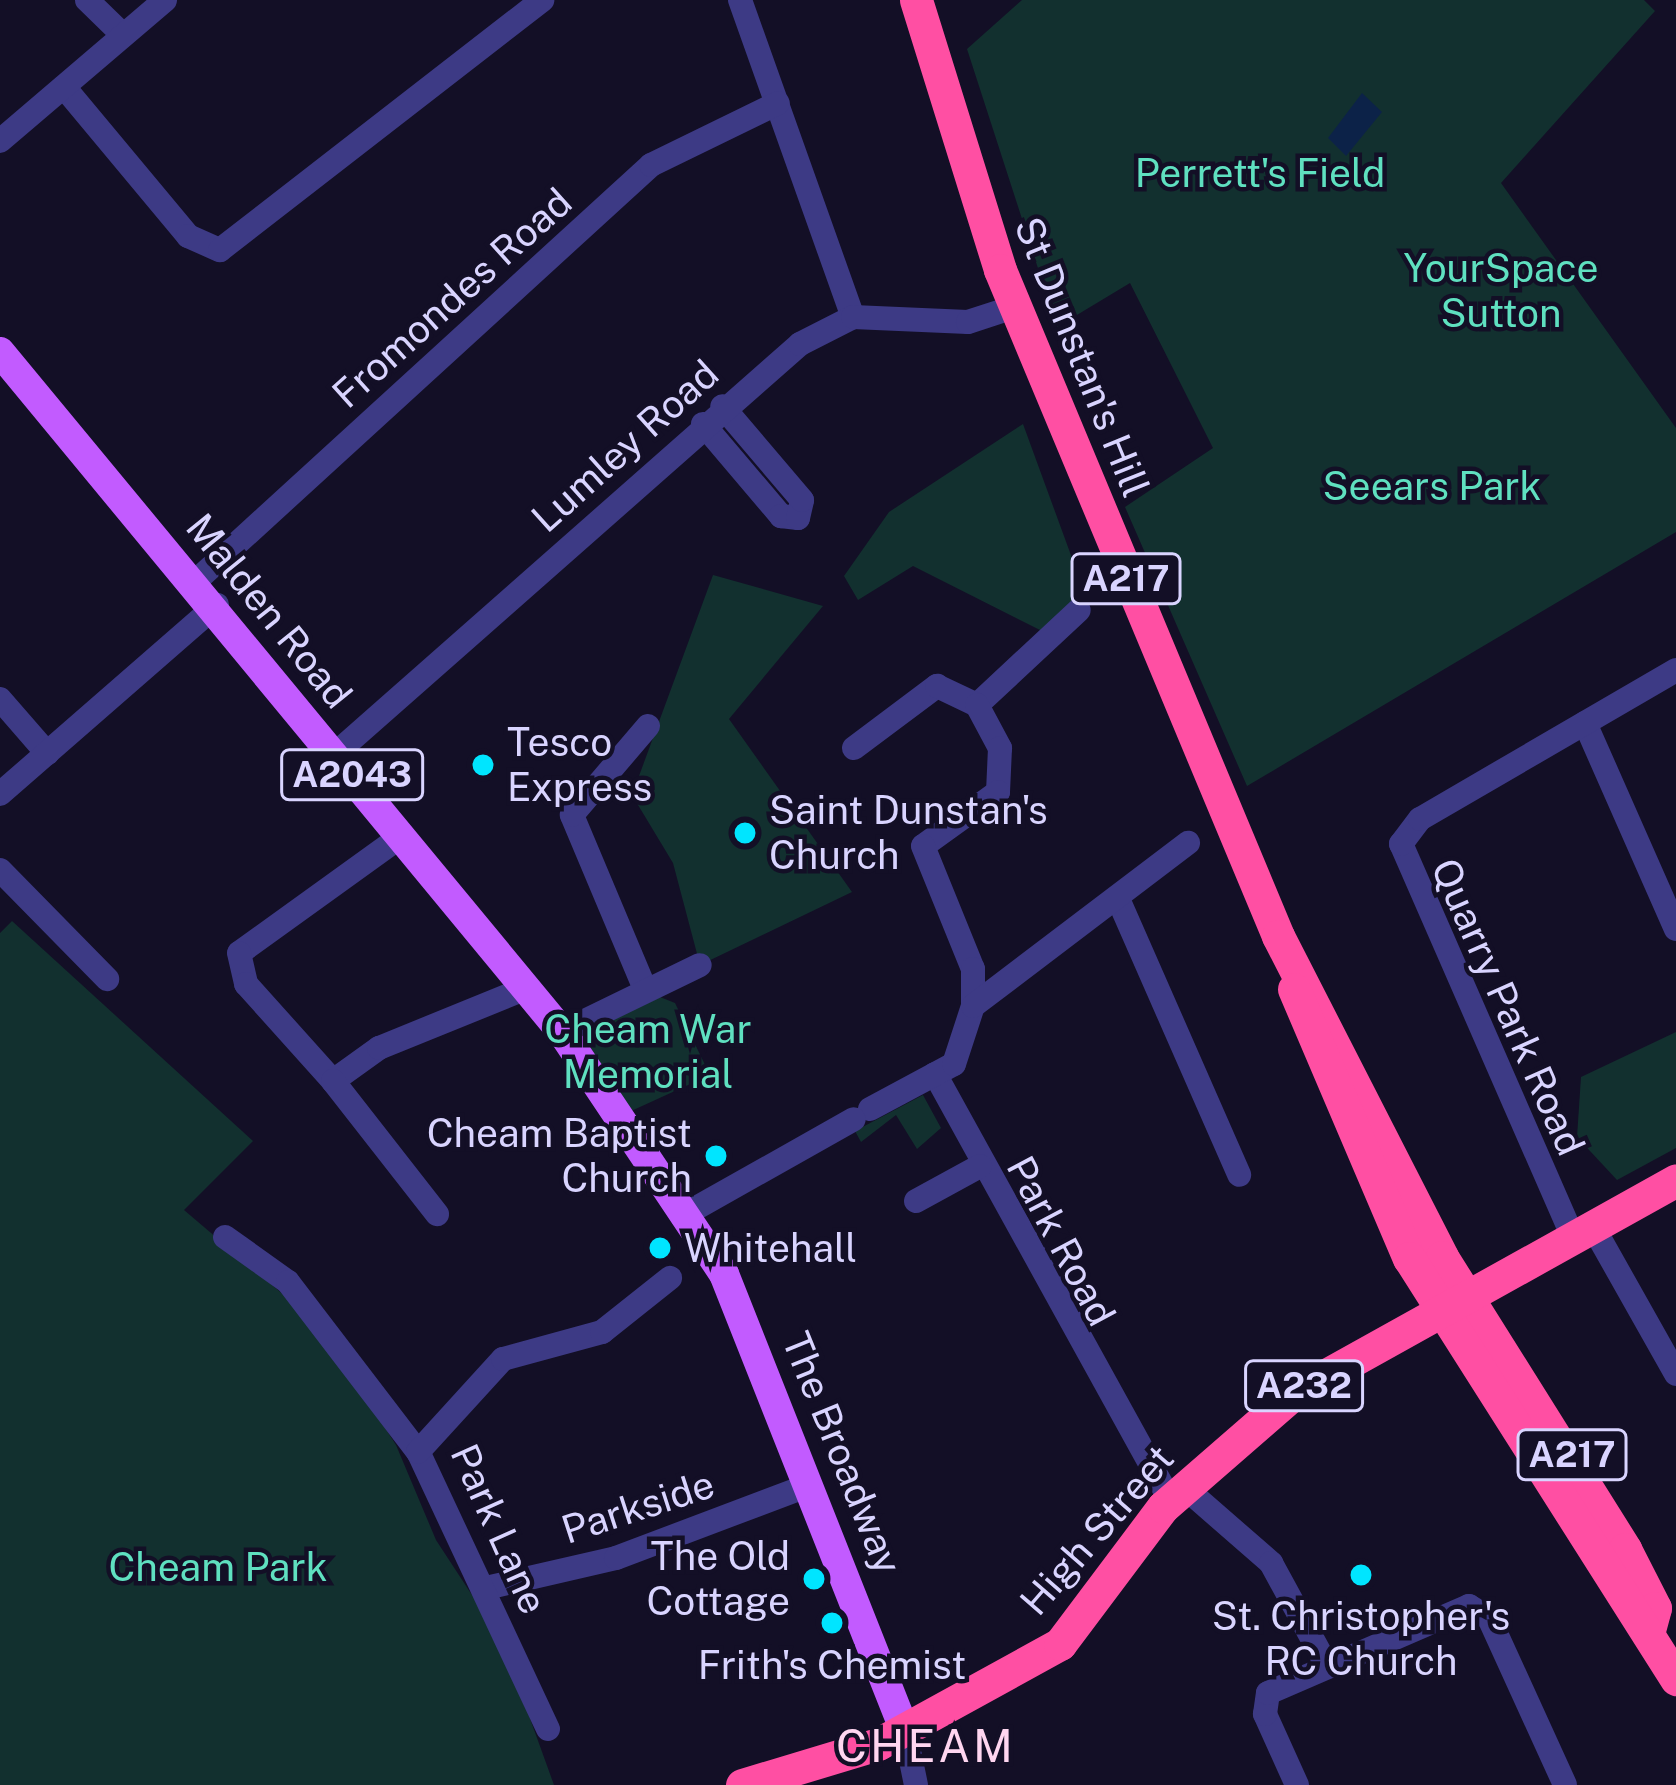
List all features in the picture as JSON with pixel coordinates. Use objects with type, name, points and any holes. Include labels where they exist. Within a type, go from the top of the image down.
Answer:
[{"type":"highway","name":"St Dunstan's Hill","points":[[916,0],[1014,307],[1278,936],[1453,1302]]},
{"type":"highway","name":"A232","points":[[1453,1302],[1589,1235],[1676,1180]]},
{"type":"highway","name":"High Street","points":[[905,1731],[1060,1644],[1177,1493],[1301,1388],[1453,1302]]},
{"type":"highway","name":"A217","points":[[1453,1302],[1589,1482],[1655,1608],[1650,1627],[1676,1679]]},
{"type":"highway","name":"A232","points":[[742,1785],[905,1731]]},
{"type":"main road","name":"Malden Road","points":[[0,352],[218,605],[562,1032],[682,1216]]},
{"type":"main road","name":"The Broadway","points":[[682,1216],[731,1288],[905,1731]]},
{"type":"street","points":[[87,0],[123,35]]},
{"type":"street","points":[[0,141],[165,0]]},
{"type":"street","points":[[64,87],[188,236],[220,250],[542,0]]},
{"type":"street","points":[[740,0],[853,317],[968,322],[1014,307]]},
{"type":"street","name":"Fromondes Road","points":[[197,580],[651,165],[778,103]]},
{"type":"street","name":"Lumley Road","points":[[334,754],[722,406],[853,317]]},
{"type":"street","points":[[703,424],[781,515],[798,518],[802,500],[722,406]]},
{"type":"street","points":[[0,794],[218,605]]},
{"type":"street","points":[[977,706],[1079,610]]},
{"type":"street","name":"Quarry Park Road","points":[[1589,1235],[1401,844],[1420,819],[1676,670]]},
{"type":"street","points":[[682,1216],[959,1058],[973,1006],[973,969],[923,845],[1004,781],[977,706],[951,687],[924,688],[854,748]]},
{"type":"street","points":[[0,699],[47,753]]},
{"type":"street","points":[[1585,723],[1676,929]]},
{"type":"street","points":[[645,989],[572,814],[626,762],[648,726]]},
{"type":"street","points":[[400,836],[322,899],[290,907],[235,959],[269,1010],[333,1081],[436,1214]]},
{"type":"street","points":[[973,1006],[1119,901],[1188,843]]},
{"type":"street","points":[[0,870],[107,980]]},
{"type":"street","points":[[1119,901],[1239,1175]]},
{"type":"street","points":[[562,1032],[700,965]]},
{"type":"street","points":[[333,1081],[379,1048],[524,989]]},
{"type":"street","name":"Park Road","points":[[935,1074],[980,1166],[1177,1493],[1271,1562],[1326,1664]]},
{"type":"street","points":[[916,1202],[980,1166]]},
{"type":"street","points":[[1589,1235],[1676,1374]]},
{"type":"street","points":[[225,1237],[288,1282],[418,1453]]},
{"type":"street","name":"Park Lane","points":[[548,1729],[486,1588],[418,1453],[503,1358],[602,1332],[670,1278]]},
{"type":"street","name":"Parkside","points":[[486,1588],[616,1558],[809,1485]]},
{"type":"street","points":[[1297,1785],[1264,1704],[1277,1685],[1459,1607],[1480,1609],[1565,1785]]},
{"type":"street","points":[[905,1731],[916,1785]]},
{"type":"green space","points":[[1022,0],[1644,0],[1655,11],[1501,183],[1676,428],[1676,532],[1247,786],[1125,507],[1213,448],[1130,283],[1057,327],[967,49]]},
{"type":"green space","points":[[1023,424],[1087,599],[1044,632],[913,566],[858,600],[844,576],[889,512]]},
{"type":"green space","points":[[713,575],[823,606],[729,719],[852,892],[700,965],[673,863],[632,795]]},
{"type":"green space","name":"Cheam Park","points":[[12,921],[253,1141],[184,1210],[319,1325],[396,1445],[436,1540],[502,1641],[554,1785],[0,1785],[0,933]]},
{"type":"green space","name":"Cheam War Memorial","points":[[660,997],[675,1003],[710,1075],[629,1112],[581,1035]]},
{"type":"green space","points":[[1676,1032],[1676,1148],[1617,1180],[1577,1137],[1581,1077]]},
{"type":"green space","points":[[923,1095],[941,1128],[917,1149],[896,1115],[861,1142],[855,1131]]},
{"type":"water","points":[[1362,93],[1382,112],[1346,156],[1328,138]]},
{"type":"place","name":"Tesco Express","points":[[483,765]]},
{"type":"place","name":"Saint Dunstan's Church","points":[[745,833]]},
{"type":"place","name":"Cheam Baptist Church","points":[[716,1156]]},
{"type":"place","name":"Whitehall","points":[[660,1248]]},
{"type":"place","name":"St. Christopher's RC Church","points":[[1361,1575]]},
{"type":"place","name":"The Old Cottage","points":[[814,1579]]},
{"type":"place","name":"Frith's Chemist","points":[[832,1623]]},
{"type":"district","name":"CHEAM","points":[[926,1746]]},
{"type":"park label","name":"Perrett's Field","points":[[1260,173]]},
{"type":"park label","name":"YourSpace Sutton","points":[[1501,292]]},
{"type":"park label","name":"Seears Park","points":[[1432,486]]}]
